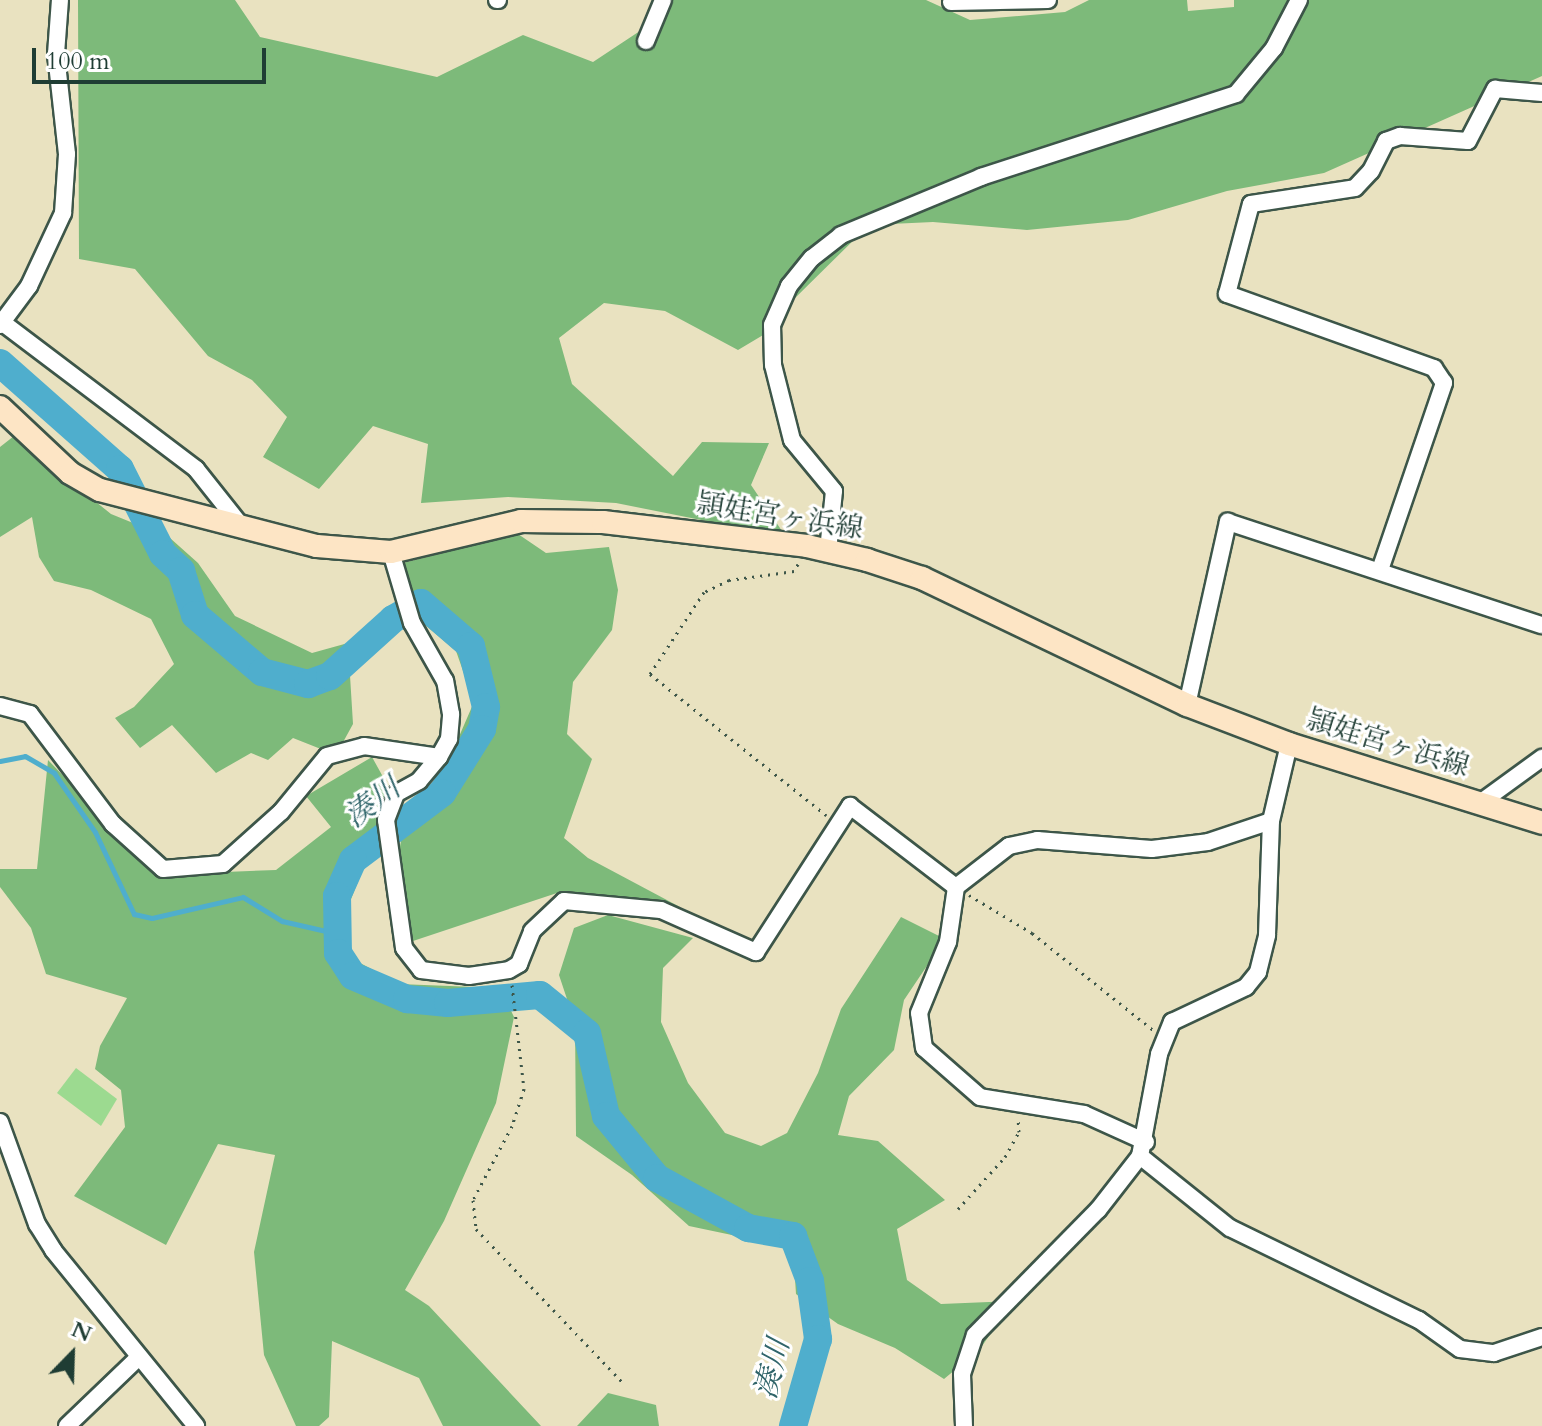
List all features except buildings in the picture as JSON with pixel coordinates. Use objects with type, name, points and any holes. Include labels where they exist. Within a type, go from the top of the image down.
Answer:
[{"type":"main road","name":"頴娃宮ヶ浜線","points":[[0,407],[70,473],[100,490],[169,512],[317,546],[391,552],[521,521],[603,522],[817,548],[922,578],[1187,705],[1289,744],[1542,823]]},
{"type":"street","points":[[60,0],[56,54],[67,154],[63,213],[29,286],[2,324],[196,469],[243,528]]},
{"type":"street","points":[[646,41],[663,0]]},
{"type":"street","points":[[951,2],[1048,0]]},
{"type":"street","points":[[817,548],[834,491],[792,440],[773,365],[772,325],[789,286],[812,258],[841,235],[981,177],[1236,94],[1274,48],[1299,0]]},
{"type":"street","points":[[1380,570],[1444,383],[1434,368],[1227,294],[1251,204],[1355,188],[1371,171],[1386,141],[1400,136],[1468,141],[1495,89],[1542,93]]},
{"type":"street","points":[[1187,705],[1228,522],[1542,625]]},
{"type":"street","points":[[391,552],[412,623],[445,681],[451,714],[449,739],[439,757],[419,781],[396,794],[386,820],[404,948],[410,963],[437,974],[469,976],[519,964],[532,931],[564,901],[661,910],[756,952],[850,806],[956,887]]},
{"type":"street","points":[[0,706],[30,714],[113,824],[163,869],[223,864],[281,812],[327,756],[364,746],[439,757]]},
{"type":"street","points":[[964,1426],[962,1374],[975,1335],[1098,1210],[1143,1149],[1164,1037],[1186,1012],[1246,987],[1258,972],[1267,935],[1271,821],[1289,744]]},
{"type":"street","points":[[1480,803],[1542,758]]},
{"type":"street","points":[[1271,821],[1208,842],[1152,849],[1023,843],[1009,846],[956,887],[948,942],[919,1013],[918,1037],[968,1090],[1017,1105],[1084,1114],[1143,1149],[1230,1228],[1419,1320],[1460,1349],[1494,1353],[1542,1337]]},
{"type":"street","points":[[0,1123],[37,1224],[196,1426]]},
{"type":"street","points":[[67,1426],[139,1357]]},
{"type":"path","points":[[817,548],[794,571],[729,580],[704,592],[650,674],[838,824]]},
{"type":"path","points":[[956,887],[1032,933],[1164,1037]]},
{"type":"path","points":[[513,989],[524,1089],[512,1126],[473,1200],[476,1229],[622,1382]]},
{"type":"path","points":[[958,1209],[1005,1157],[1019,1132],[1017,1105]]},
{"type":"green space","points":[[78,0],[235,0],[260,37],[437,77],[523,35],[593,62],[652,23],[663,0],[926,0],[970,20],[1065,12],[1089,0],[1187,0],[1188,11],[1234,7],[1234,0],[1542,0],[1542,76],[1324,173],[1227,191],[1128,220],[1027,230],[933,222],[869,225],[791,302],[770,331],[738,350],[665,311],[604,303],[559,338],[572,384],[673,476],[702,442],[769,443],[751,485],[786,537],[616,503],[508,497],[421,503],[428,444],[373,426],[319,489],[263,457],[287,417],[252,380],[208,356],[135,269],[79,259]]},
{"type":"green space","points":[[14,436],[111,514],[170,538],[198,563],[235,616],[312,653],[348,643],[353,724],[336,755],[293,738],[268,760],[251,753],[216,773],[172,725],[140,748],[115,718],[134,707],[174,664],[151,619],[91,590],[54,581],[39,557],[32,517],[0,537],[0,447]]},
{"type":"green space","points":[[518,534],[546,553],[609,547],[618,590],[612,630],[573,682],[567,734],[592,759],[564,838],[588,858],[680,907],[560,892],[410,942],[396,865],[406,818],[448,762],[474,702],[456,651],[412,614],[387,567]]},
{"type":"green space","points":[[372,757],[393,795],[351,899],[338,951],[399,984],[500,988],[514,1017],[496,1103],[444,1221],[405,1290],[429,1306],[541,1426],[443,1426],[419,1378],[332,1341],[329,1417],[319,1426],[296,1426],[264,1355],[254,1252],[275,1155],[218,1144],[166,1245],[74,1196],[125,1127],[121,1090],[95,1069],[100,1046],[127,998],[46,974],[31,928],[0,887],[0,869],[37,869],[48,760],[147,862],[225,872],[276,870],[331,827],[306,796]]},
{"type":"green space","points":[[608,915],[693,938],[663,968],[661,1022],[688,1083],[725,1133],[761,1146],[787,1133],[818,1073],[841,1009],[901,917],[945,939],[904,1000],[894,1050],[849,1096],[838,1135],[878,1141],[945,1200],[897,1229],[907,1280],[941,1304],[1013,1301],[980,1349],[944,1379],[895,1348],[838,1324],[796,1294],[793,1248],[689,1226],[632,1175],[576,1136],[575,1023],[559,975],[574,928]]},
{"type":"green space","points":[[76,1068],[117,1099],[101,1126],[57,1093]]},
{"type":"green space","points":[[608,1393],[656,1405],[659,1426],[577,1426]]},
{"type":"waterway","name":"湊川","points":[[0,363],[120,469],[163,554],[181,571],[195,615],[262,672],[308,684],[330,676],[393,619],[421,603],[471,646],[486,707],[482,729],[442,793],[353,860],[337,896],[338,953],[353,976],[407,999],[448,1003],[540,995],[587,1033],[606,1116],[657,1178],[748,1228],[793,1236],[810,1281],[818,1339],[793,1426]]},
{"type":"waterway","points":[[0,761],[25,756],[54,773],[95,832],[134,914],[152,918],[243,897],[282,921],[335,933]]}]
